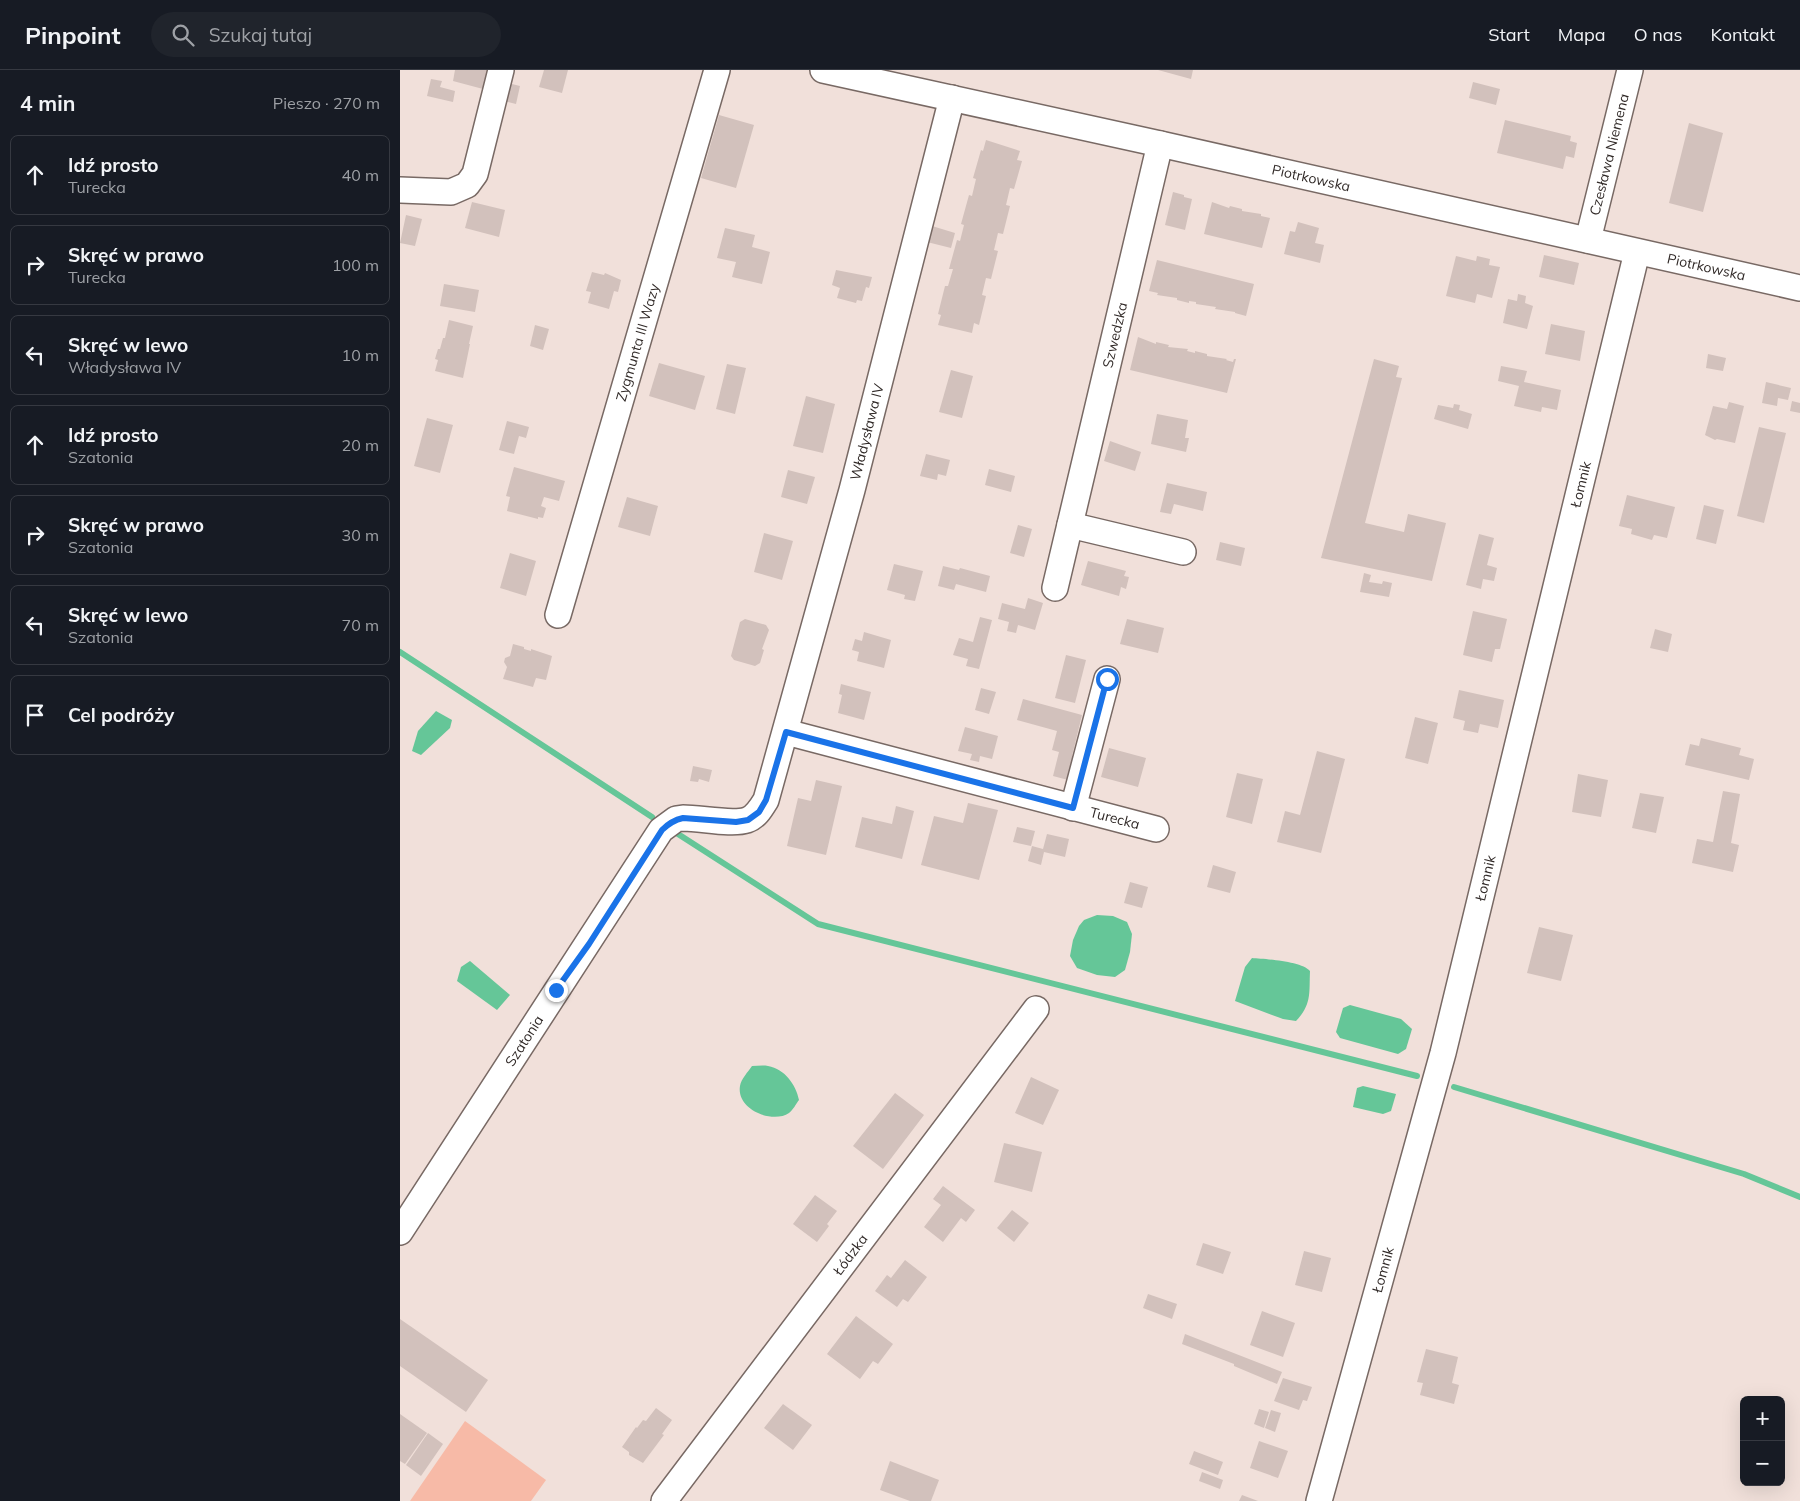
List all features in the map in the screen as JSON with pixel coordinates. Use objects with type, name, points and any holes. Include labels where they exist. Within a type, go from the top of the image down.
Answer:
[{"type":"street","points":[[400,190],[451,192],[467,185],[474,174],[501,70]]},
{"type":"street","name":"Zygmunta III Wazy","points":[[558,615],[717,70]]},
{"type":"street","name":"Piotrkowska","points":[[823,70],[1800,288]]},
{"type":"street","name":"Czesława Niemena","points":[[1588,240],[1630,70]]},
{"type":"street","name":"Władysława IV","points":[[776,765],[852,490],[952,98]]},
{"type":"street","name":"Szwedzka","points":[[1055,588],[1160,144]]},
{"type":"street","name":"Łomnik","points":[[1319,1501],[1443,1053],[1637,252]]},
{"type":"street","points":[[1070,526],[1183,552]]},
{"type":"street","name":"Turecka","points":[[1073,808],[1107,679]]},
{"type":"street","name":"Turecka","points":[[786,732],[1156,829]]},
{"type":"street","name":"Szatonia","points":[[400,1232],[662,830],[676,819],[683,818],[731,821],[748,820],[759,812],[766,800],[776,765]]},
{"type":"street","name":"Łódzka","points":[[664,1501],[1036,1008]]},
{"type":"shaded area","points":[[436,711],[452,720],[450,728],[421,755],[412,751],[418,731]]},
{"type":"shaded area","points":[[1097,915],[1113,916],[1127,922],[1132,934],[1125,970],[1115,977],[1097,975],[1077,968],[1070,956],[1073,940],[1079,926],[1084,920]]},
{"type":"shaded area","points":[[1252,958],[1292,963],[1310,971],[1307,1004],[1296,1021],[1283,1019],[1235,1001],[1245,967]]},
{"type":"shaded area","points":[[470,961],[510,995],[497,1010],[457,981],[461,967]]},
{"type":"shaded area","points":[[1350,1005],[1401,1019],[1412,1029],[1406,1049],[1398,1054],[1340,1038],[1336,1032],[1343,1008]]},
{"type":"shaded area","points":[[752,1066],[766,1066],[780,1070],[789,1079],[799,1100],[789,1113],[774,1117],[765,1116],[757,1113],[744,1102],[740,1095],[740,1086],[743,1078]]},
{"type":"shaded area","points":[[1363,1086],[1396,1094],[1391,1111],[1383,1114],[1353,1107],[1357,1088]]},
{"type":"shaded area","points":[[465,1421],[546,1480],[531,1501],[410,1501]]},
{"type":"building","points":[[455,70],[488,70],[483,89],[453,81]]},
{"type":"building","points":[[544,70],[568,70],[562,93],[539,87]]},
{"type":"building","points":[[1158,70],[1193,70],[1191,79]]},
{"type":"building","points":[[431,79],[442,81],[440,87],[455,91],[453,102],[427,96]]},
{"type":"building","points":[[1473,82],[1500,89],[1496,105],[1469,98]]},
{"type":"building","points":[[508,83],[520,86],[516,104],[504,101]]},
{"type":"building","points":[[719,115],[754,125],[736,188],[701,178]]},
{"type":"building","points":[[1505,120],[1571,136],[1570,141],[1577,143],[1574,158],[1566,156],[1563,169],[1497,153]]},
{"type":"building","points":[[1689,123],[1723,133],[1703,212],[1669,203]]},
{"type":"building","points":[[986,140],[1020,151],[1017,160],[1022,161],[1014,189],[1010,188],[1006,205],[1010,206],[1003,234],[998,233],[994,250],[998,251],[991,279],[986,278],[982,295],[986,296],[979,325],[974,323],[972,333],[938,325],[941,315],[938,314],[945,286],[948,286],[953,269],[949,269],[957,240],[960,241],[964,225],[961,224],[969,195],[972,196],[976,179],[973,178]]},
{"type":"building","points":[[1173,192],[1192,199],[1185,230],[1165,225]]},
{"type":"building","points":[[472,202],[505,210],[499,237],[465,228]]},
{"type":"building","points":[[1212,202],[1270,218],[1262,248],[1204,234]]},
{"type":"building","points":[[406,215],[422,219],[415,246],[400,243]]},
{"type":"building","points":[[1298,222],[1319,228],[1315,243],[1324,245],[1320,263],[1284,254],[1290,231],[1295,232]]},
{"type":"building","points":[[932,226],[955,233],[951,248],[927,242]]},
{"type":"building","points":[[725,228],[755,235],[752,247],[770,252],[762,284],[732,277],[736,262],[717,258]]},
{"type":"building","points":[[1544,255],[1579,263],[1574,285],[1539,277]]},
{"type":"building","points":[[1456,256],[1476,261],[1477,256],[1490,259],[1489,265],[1500,267],[1492,298],[1477,294],[1475,303],[1446,296]]},
{"type":"building","points":[[1157,260],[1254,284],[1246,316],[1215,309],[1216,307],[1196,304],[1196,302],[1189,301],[1189,303],[1177,300],[1177,298],[1157,295],[1158,293],[1149,291]]},
{"type":"building","points":[[836,270],[872,277],[869,288],[866,287],[862,301],[857,300],[856,303],[837,298],[840,288],[832,285]]},
{"type":"building","points":[[592,272],[604,275],[605,273],[621,280],[618,292],[614,291],[609,309],[588,303],[591,292],[586,291]]},
{"type":"building","points":[[444,284],[479,290],[475,312],[440,306]]},
{"type":"building","points":[[1518,294],[1526,296],[1525,303],[1533,306],[1527,329],[1503,323],[1508,299],[1517,301]]},
{"type":"building","points":[[449,320],[473,326],[463,378],[435,371],[438,360],[435,359],[443,338],[445,338]]},
{"type":"building","points":[[1551,324],[1585,331],[1580,361],[1545,354]]},
{"type":"building","points":[[535,325],[549,329],[543,350],[530,346]]},
{"type":"building","points":[[1138,337],[1156,344],[1156,342],[1169,345],[1168,347],[1188,349],[1187,351],[1195,353],[1195,351],[1233,362],[1236,359],[1227,393],[1130,370]]},
{"type":"building","points":[[1708,354],[1726,358],[1723,371],[1706,368]]},
{"type":"building","points":[[1374,359],[1399,366],[1396,377],[1402,378],[1365,523],[1404,532],[1408,514],[1446,523],[1432,581],[1321,558]]},
{"type":"building","points":[[659,363],[705,376],[695,410],[649,396]]},
{"type":"building","points":[[727,364],[746,368],[735,414],[716,409]]},
{"type":"building","points":[[1501,366],[1527,371],[1524,382],[1561,390],[1557,410],[1542,407],[1541,412],[1514,406],[1519,386],[1498,381]]},
{"type":"building","points":[[951,370],[973,376],[962,418],[939,412]]},
{"type":"building","points":[[1766,382],[1791,388],[1788,400],[1778,398],[1777,406],[1762,403]]},
{"type":"building","points":[[806,396],[835,404],[823,453],[793,446]]},
{"type":"building","points":[[1792,401],[1800,403],[1800,413],[1790,411]]},
{"type":"building","points":[[1729,402],[1744,406],[1735,443],[1715,440],[1705,435],[1713,406],[1727,409]]},
{"type":"building","points":[[1454,404],[1460,405],[1459,410],[1472,414],[1468,429],[1434,419],[1438,405],[1453,408]]},
{"type":"building","points":[[1157,414],[1188,420],[1185,438],[1189,438],[1186,452],[1151,444]]},
{"type":"building","points":[[427,418],[453,425],[440,473],[414,466]]},
{"type":"building","points":[[507,421],[529,427],[526,438],[519,436],[514,454],[499,450]]},
{"type":"building","points":[[1759,427],[1786,433],[1764,523],[1737,516]]},
{"type":"building","points":[[1110,441],[1141,452],[1135,471],[1104,461]]},
{"type":"building","points":[[926,454],[950,460],[946,476],[938,474],[937,480],[920,476]]},
{"type":"building","points":[[514,467],[565,481],[559,501],[544,497],[541,506],[546,508],[543,518],[538,517],[538,519],[507,511],[510,497],[506,496]]},
{"type":"building","points":[[989,469],[1015,476],[1011,492],[985,485]]},
{"type":"building","points":[[788,470],[815,477],[807,504],[781,497]]},
{"type":"building","points":[[1167,483],[1207,492],[1203,511],[1174,504],[1171,514],[1160,512]]},
{"type":"building","points":[[1627,495],[1675,507],[1667,538],[1654,535],[1652,540],[1631,534],[1632,529],[1619,526]]},
{"type":"building","points":[[627,497],[658,506],[650,536],[618,527]]},
{"type":"building","points":[[1704,505],[1724,510],[1716,544],[1696,539]]},
{"type":"building","points":[[1018,525],[1032,529],[1024,557],[1010,553]]},
{"type":"building","points":[[764,533],[793,541],[782,580],[754,572]]},
{"type":"building","points":[[1479,534],[1494,538],[1487,565],[1497,568],[1494,581],[1483,579],[1481,589],[1466,585]]},
{"type":"building","points":[[1220,542],[1245,548],[1241,566],[1216,560]]},
{"type":"building","points":[[510,553],[536,561],[526,596],[500,588]]},
{"type":"building","points":[[1088,561],[1126,571],[1124,576],[1129,577],[1126,589],[1121,587],[1119,596],[1081,585]]},
{"type":"building","points":[[894,564],[923,571],[915,601],[904,599],[905,595],[887,590]]},
{"type":"building","points":[[943,566],[959,570],[960,568],[990,576],[986,592],[956,584],[954,590],[938,586]]},
{"type":"building","points":[[1364,573],[1371,575],[1369,582],[1382,584],[1383,581],[1392,583],[1389,597],[1360,592]]},
{"type":"building","points":[[1028,598],[1043,603],[1035,630],[1018,625],[1016,633],[1007,631],[1009,622],[998,619],[1002,603],[1025,609]]},
{"type":"building","points":[[1473,611],[1507,619],[1500,649],[1495,649],[1492,662],[1463,655]]},
{"type":"building","points":[[980,617],[992,620],[979,669],[966,666],[968,659],[953,655],[959,638],[973,642]]},
{"type":"building","points":[[745,619],[766,625],[769,630],[762,649],[764,650],[760,663],[755,666],[734,660],[731,656],[740,622]]},
{"type":"building","points":[[1127,619],[1164,628],[1158,653],[1120,644]]},
{"type":"building","points":[[1655,629],[1672,634],[1668,652],[1650,648]]},
{"type":"building","points":[[864,632],[891,640],[884,668],[857,661],[859,652],[852,650],[855,639],[862,641]]},
{"type":"building","points":[[513,644],[524,647],[524,649],[531,651],[531,649],[552,656],[546,680],[536,678],[533,687],[503,679],[507,667],[504,662],[505,658],[510,656]]},
{"type":"building","points":[[1066,655],[1086,660],[1075,703],[1055,698]]},
{"type":"building","points":[[841,684],[871,692],[864,720],[838,713],[842,695],[839,694]]},
{"type":"building","points":[[981,688],[996,692],[989,714],[975,710]]},
{"type":"building","points":[[1459,690],[1504,700],[1498,728],[1480,724],[1478,733],[1463,730],[1465,721],[1453,718]]},
{"type":"building","points":[[1023,699],[1082,715],[1068,780],[1053,776],[1059,752],[1052,750],[1057,731],[1017,720]]},
{"type":"building","points":[[1415,717],[1438,723],[1428,764],[1405,758]]},
{"type":"building","points":[[965,727],[998,736],[992,759],[980,756],[979,762],[970,760],[972,754],[958,751]]},
{"type":"building","points":[[1701,738],[1741,748],[1739,755],[1754,759],[1749,780],[1685,765],[1690,744],[1699,746]]},
{"type":"building","points":[[1109,748],[1146,758],[1138,787],[1101,777]]},
{"type":"building","points":[[1317,751],[1345,759],[1321,853],[1277,842],[1285,811],[1300,815]]},
{"type":"building","points":[[693,766],[712,770],[709,782],[699,779],[698,782],[690,781]]},
{"type":"building","points":[[1237,773],[1263,779],[1252,824],[1226,817]]},
{"type":"building","points":[[1578,774],[1608,780],[1601,817],[1572,812]]},
{"type":"building","points":[[816,780],[842,786],[826,855],[787,846],[798,798],[811,801]]},
{"type":"building","points":[[1723,791],[1740,794],[1731,843],[1739,845],[1733,872],[1692,863],[1697,839],[1713,842]]},
{"type":"building","points":[[1640,793],[1664,797],[1656,833],[1632,828]]},
{"type":"building","points":[[968,803],[998,810],[979,880],[921,865],[934,816],[963,823]]},
{"type":"building","points":[[896,806],[914,811],[902,859],[855,847],[862,817],[892,824]]},
{"type":"building","points":[[1017,827],[1035,831],[1031,846],[1013,842]]},
{"type":"building","points":[[1047,834],[1069,839],[1065,857],[1044,852],[1041,865],[1028,861],[1032,846],[1043,849]]},
{"type":"building","points":[[1213,865],[1236,872],[1230,893],[1207,887]]},
{"type":"building","points":[[1130,882],[1148,887],[1142,908],[1124,903]]},
{"type":"building","points":[[1539,927],[1573,935],[1561,981],[1527,973]]},
{"type":"building","points":[[1031,1077],[1059,1090],[1043,1125],[1015,1113]]},
{"type":"building","points":[[895,1093],[924,1115],[883,1169],[853,1146]]},
{"type":"building","points":[[1004,1143],[1042,1152],[1032,1192],[994,1182]]},
{"type":"building","points":[[943,1186],[975,1210],[966,1222],[961,1218],[943,1242],[924,1227],[941,1205],[933,1199]]},
{"type":"building","points":[[815,1195],[837,1211],[817,1242],[793,1224]]},
{"type":"building","points":[[1012,1210],[1029,1223],[1014,1242],[997,1228]]},
{"type":"building","points":[[1203,1243],[1231,1252],[1223,1274],[1196,1265]]},
{"type":"building","points":[[1304,1251],[1331,1258],[1322,1292],[1295,1285]]},
{"type":"building","points":[[905,1260],[927,1277],[908,1302],[903,1299],[897,1307],[875,1291],[887,1275],[891,1278]]},
{"type":"building","points":[[1148,1294],[1177,1304],[1172,1319],[1143,1308]]},
{"type":"building","points":[[1262,1311],[1295,1323],[1283,1357],[1250,1345]]},
{"type":"building","points":[[856,1316],[893,1344],[878,1364],[873,1361],[860,1379],[827,1354]]},
{"type":"building","points":[[400,1319],[488,1380],[466,1412],[400,1366]]},
{"type":"building","points":[[1185,1334],[1282,1372],[1277,1384],[1234,1366],[1234,1364],[1182,1344]]},
{"type":"building","points":[[1426,1349],[1458,1357],[1452,1383],[1459,1385],[1454,1404],[1420,1395],[1423,1383],[1417,1382]]},
{"type":"building","points":[[1283,1378],[1312,1387],[1307,1401],[1303,1400],[1299,1410],[1274,1401]]},
{"type":"building","points":[[783,1404],[812,1425],[793,1450],[764,1428]]},
{"type":"building","points":[[656,1408],[672,1420],[662,1434],[664,1435],[643,1463],[629,1455],[629,1452],[622,1447],[636,1427],[643,1420],[646,1421]]},
{"type":"building","points":[[1259,1409],[1269,1412],[1264,1428],[1254,1424]]},
{"type":"building","points":[[1271,1410],[1281,1413],[1275,1432],[1265,1428]]},
{"type":"building","points":[[400,1414],[427,1433],[405,1464],[400,1461]]},
{"type":"building","points":[[428,1433],[443,1444],[421,1476],[406,1465]]},
{"type":"building","points":[[1259,1441],[1288,1451],[1278,1478],[1250,1468]]},
{"type":"building","points":[[1194,1451],[1223,1462],[1218,1475],[1189,1464]]},
{"type":"building","points":[[890,1461],[939,1480],[931,1501],[910,1501],[880,1490]]},
{"type":"building","points":[[1202,1472],[1223,1480],[1220,1489],[1199,1481]]},
{"type":"building","points":[[1242,1495],[1258,1501],[1239,1501]]},
{"type":"waterway","points":[[400,652],[652,817]]},
{"type":"waterway","points":[[678,834],[818,924],[1417,1076]]},
{"type":"waterway","points":[[1454,1087],[1744,1174],[1800,1197]]},
{"type":"route","points":[[556,990],[589,944],[662,830],[668,824],[676,819],[683,818],[736,822],[748,820],[759,812],[766,800],[786,732],[1073,808],[1107,679]]}]
